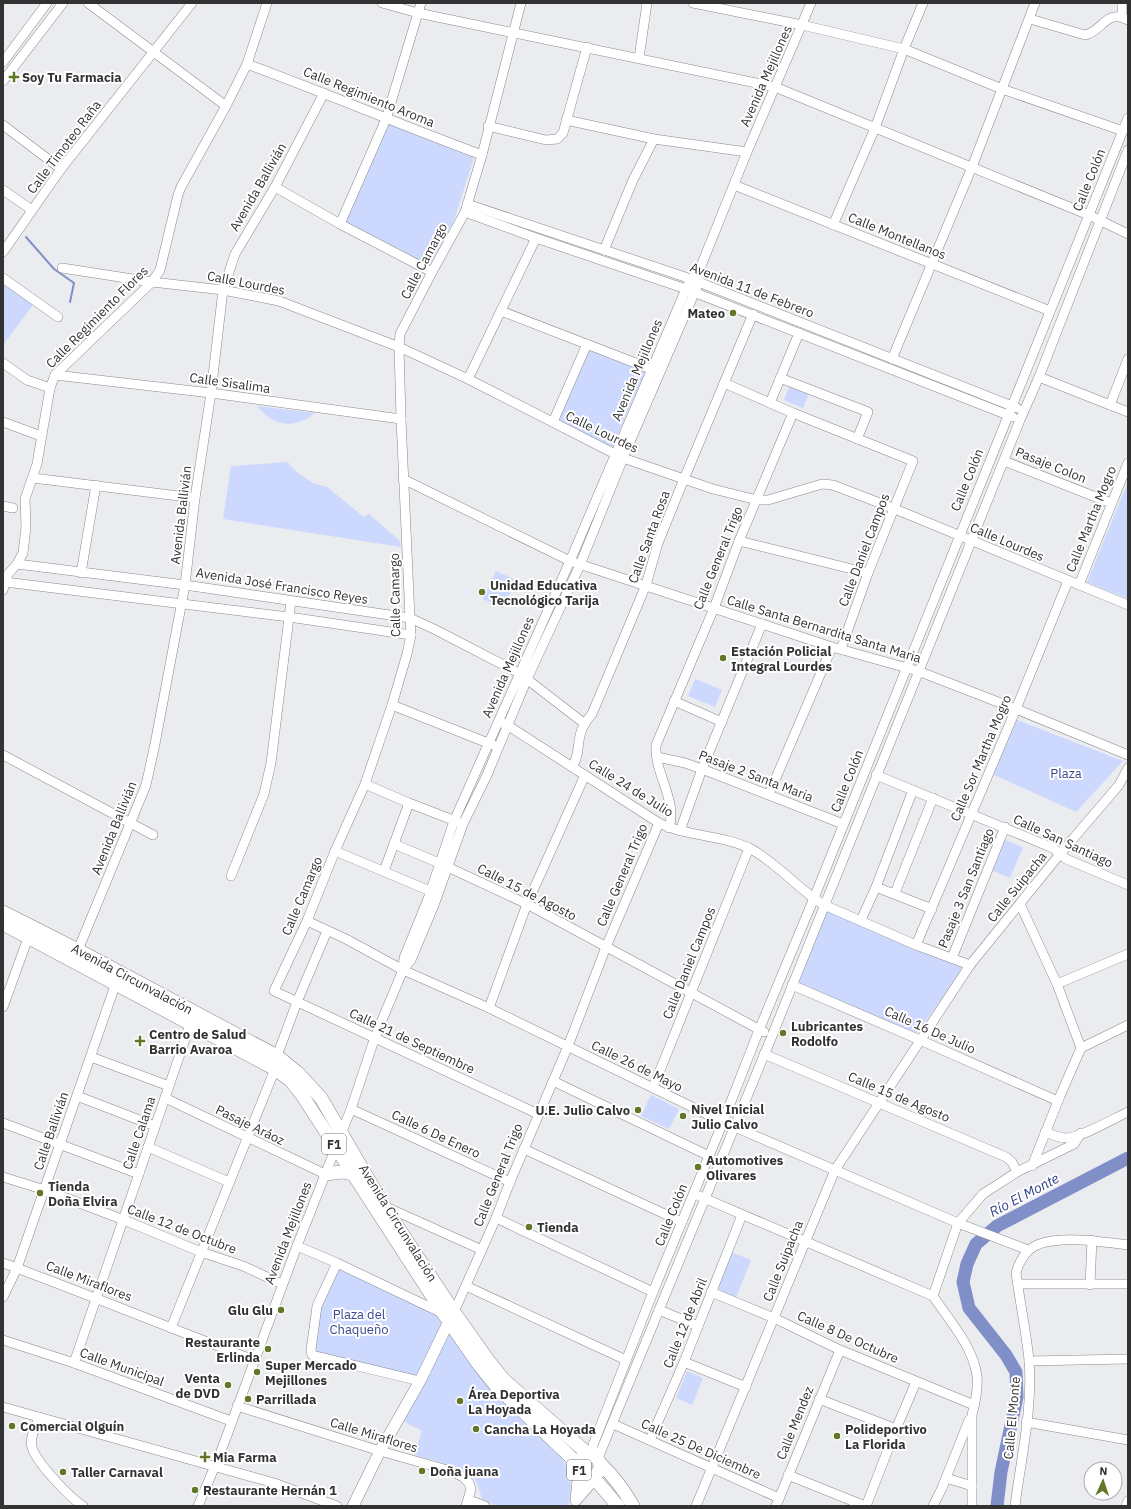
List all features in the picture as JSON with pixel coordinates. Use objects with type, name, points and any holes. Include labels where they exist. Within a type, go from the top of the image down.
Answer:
[{"type":"highway","name":"Avenida Circunvalación","points":[[3,912],[78,950],[190,1025],[298,1073],[321,1098],[479,1365],[496,1386],[618,1506]]},
{"type":"highway","name":"Avenida Circunvalación","points":[[3,924],[28,938],[118,978],[276,1063],[302,1095],[336,1146],[352,1174],[449,1316],[474,1342],[504,1380],[594,1458],[612,1476],[633,1506]]},
{"type":"highway","points":[[324,1174],[337,1172],[352,1174]]},
{"type":"highway","name":"F1","points":[[581,1457],[594,1458],[599,1472],[585,1472],[581,1457]]},
{"type":"main road","name":"Calle General Trigo","points":[[353,1506],[380,1451],[420,1381],[449,1316]]},
{"type":"main road","points":[[575,1503],[585,1472]]},
{"type":"street","points":[[3,62],[47,3]]},
{"type":"street","points":[[3,81],[63,3]]},
{"type":"street","points":[[88,3],[226,106]]},
{"type":"street","name":"Calle Timoteo Raña","points":[[3,252],[61,169],[192,3]]},
{"type":"street","name":"Calle Regimiento Flores","points":[[4,586],[8,574],[17,564],[23,553],[26,527],[25,499],[37,464],[50,388],[55,375],[152,282],[160,270],[181,187],[226,106],[247,64],[267,3]]},
{"type":"street","points":[[382,3],[418,13],[775,87],[1089,215],[1128,234]]},
{"type":"street","points":[[340,224],[386,119],[421,3]]},
{"type":"street","name":"Calle Camargo","points":[[274,991],[307,921],[335,851],[365,784],[392,705],[407,654],[410,635],[410,618],[403,479],[399,347],[400,334],[466,208],[482,155],[488,126],[521,3]]},
{"type":"street","points":[[639,58],[647,3]]},
{"type":"street","points":[[693,3],[802,25],[904,49],[1002,89],[1123,131]]},
{"type":"street","name":"Avenida Mejillones","points":[[403,970],[404,958],[430,891],[464,824],[527,678],[580,564],[651,369],[699,271],[747,152],[811,3]]},
{"type":"street","points":[[833,225],[875,128],[904,49],[923,3]]},
{"type":"street","points":[[892,359],[972,167],[1035,3]]},
{"type":"street","points":[[1030,18],[1085,35],[1091,34],[1108,18],[1125,18],[1122,3]]},
{"type":"street","points":[[488,126],[546,140],[557,139],[563,133],[587,47]]},
{"type":"street","name":"Calle Regimiento Aroma","points":[[247,64],[482,155]]},
{"type":"street","name":"Avenida Ballivián","points":[[78,950],[131,823],[147,778],[182,604],[195,498],[211,393],[223,290],[235,254],[275,187],[324,93]]},
{"type":"street","name":"Calle Colón","points":[[594,1458],[593,1445],[653,1292],[814,898],[1009,410],[1128,118]]},
{"type":"street","points":[[566,120],[654,139],[747,152]]},
{"type":"street","points":[[3,125],[61,169]]},
{"type":"street","points":[[604,250],[633,180],[654,139]]},
{"type":"street","name":"Calle Colón","points":[[594,1458],[612,1424],[733,1126],[772,1036],[918,671],[1024,410],[1039,377],[1128,150]]},
{"type":"street","name":"Calle Montellanos","points":[[734,185],[1050,311]]},
{"type":"street","points":[[275,187],[340,224],[432,272]]},
{"type":"street","points":[[3,190],[32,210]]},
{"type":"street","name":"Avenida 11 de Febrero","points":[[466,208],[604,250],[695,280],[892,359],[1009,410]]},
{"type":"street","name":"Avenida 11 de Febrero","points":[[466,208],[536,238],[690,290],[887,368],[1009,410],[1024,410]]},
{"type":"street","points":[[468,379],[536,238]]},
{"type":"street","name":"Calle Lourdes","points":[[62,268],[152,282],[223,290],[279,301],[399,347],[468,379],[619,456],[714,489],[757,500],[768,500],[822,484],[833,485],[895,508],[1128,605]]},
{"type":"street","points":[[3,278],[58,317]]},
{"type":"street","name":"Avenida Mejillones","points":[[198,1506],[220,1454],[296,1246],[342,1132],[375,1038],[403,970],[411,960],[432,912],[454,821],[570,561],[619,456],[660,374],[690,290]]},
{"type":"street","points":[[501,311],[651,369],[660,374]]},
{"type":"street","name":"Calle Santa Rosa","points":[[572,767],[576,761],[580,735],[592,714],[646,585],[658,543],[753,314]]},
{"type":"street","points":[[770,403],[799,333]]},
{"type":"street","points":[[553,422],[587,344]]},
{"type":"street","points":[[1110,405],[1128,359]]},
{"type":"street","points":[[3,363],[27,380],[50,388]]},
{"type":"street","name":"Calle Sisalima","points":[[55,375],[211,393],[401,419]]},
{"type":"street","points":[[1039,377],[1128,412]]},
{"type":"street","points":[[724,383],[857,439],[868,415],[867,412],[780,378]]},
{"type":"street","points":[[1009,410],[1020,420]]},
{"type":"street","name":"Calle General Trigo","points":[[669,828],[672,819],[671,811],[657,757],[656,746],[793,413]]},
{"type":"street","points":[[3,422],[42,436]]},
{"type":"street","name":"Calle Daniel Campos","points":[[769,794],[836,648],[895,508],[913,461],[857,439]]},
{"type":"street","name":"Pasaje Colon","points":[[1004,461],[1111,503]]},
{"type":"street","name":"Calle Martha Mogro","points":[[1079,585],[1128,463]]},
{"type":"street","points":[[33,478],[195,498]]},
{"type":"street","name":"Calle Santa Bernardita Santa Maria","points":[[403,479],[570,561],[836,648],[905,669],[918,671],[1128,755]]},
{"type":"street","points":[[81,572],[96,485]]},
{"type":"street","points":[[3,506],[13,508]]},
{"type":"street","points":[[739,542],[868,573]]},
{"type":"street","name":"Avenida José Francisco Reyes","points":[[17,564],[185,584],[410,618],[519,673],[585,724]]},
{"type":"street","name":"Calle Sor Martha Mogro","points":[[916,945],[1016,709],[1068,581]]},
{"type":"street","points":[[4,586],[182,604],[289,617],[410,635]]},
{"type":"street","points":[[231,876],[264,794],[271,763],[291,601]]},
{"type":"street","points":[[680,832],[702,769],[762,624]]},
{"type":"street","points":[[674,702],[722,722]]},
{"type":"street","points":[[392,705],[498,747]]},
{"type":"street","name":"Calle 24 de Julio","points":[[498,721],[508,725],[659,823],[680,832],[734,843],[749,848],[824,905],[916,945],[970,965]]},
{"type":"street","points":[[3,755],[153,835]]},
{"type":"street","name":"Pasaje 2 Santa Maria","points":[[657,757],[685,763],[702,769],[843,824]]},
{"type":"street","name":"Calle Suipacha","points":[[696,1506],[835,1170],[970,965],[1060,854],[1124,787],[1128,768]]},
{"type":"street","name":"Calle San Santiago","points":[[876,775],[1005,827],[1053,848],[1066,860],[1128,885]]},
{"type":"street","points":[[489,1008],[527,904],[586,776]]},
{"type":"street","points":[[365,784],[464,824]]},
{"type":"street","points":[[861,920],[876,887],[913,790]]},
{"type":"street","points":[[895,893],[933,798]]},
{"type":"street","points":[[384,871],[409,803]]},
{"type":"street","name":"Calle General Trigo","points":[[449,1316],[466,1286],[496,1218],[538,1114],[568,1046],[606,948],[659,823]]},
{"type":"street","name":"Pasaje 3 San Santiago","points":[[952,958],[1005,827]]},
{"type":"street","name":"Calle 15 de Agosto","points":[[394,844],[527,904],[606,948],[692,992],[772,1036]]},
{"type":"street","name":"Calle Daniel Campos","points":[[653,1088],[749,848]]},
{"type":"street","points":[[335,851],[430,891]]},
{"type":"street","points":[[876,887],[895,893],[932,909]]},
{"type":"street","points":[[1020,904],[1056,984],[1081,1048]]},
{"type":"street","name":"Calle 26 de Mayo","points":[[307,921],[403,970],[489,1008],[723,1122],[958,1223],[1028,1250]]},
{"type":"street","points":[[171,1328],[276,1063],[297,1002],[327,930]]},
{"type":"street","points":[[3,1007],[28,938]]},
{"type":"street","points":[[1056,984],[1128,954]]},
{"type":"street","name":"Calle Ballivián","points":[[3,1297],[17,1268],[118,978]]},
{"type":"street","name":"Calle 16 De Julio","points":[[792,985],[1058,1101]]},
{"type":"street","name":"Calle 21 de Septiembre","points":[[274,991],[538,1114]]},
{"type":"street","name":"Calle Calama","points":[[74,1363],[190,1025]]},
{"type":"street","points":[[1032,1166],[1081,1048],[1128,1026]]},
{"type":"street","name":"Calle 15 de Agosto","points":[[764,1054],[1006,1157],[1012,1162],[1017,1172]]},
{"type":"street","points":[[91,1056],[169,1086]]},
{"type":"street","points":[[553,1081],[709,1156]]},
{"type":"street","points":[[77,1096],[155,1126]]},
{"type":"street","name":"Pasaje Aráoz","points":[[165,1098],[324,1174]]},
{"type":"street","name":"Calle 6 De Enero","points":[[351,1108],[510,1182]]},
{"type":"street","points":[[1045,1132],[1058,1137],[1067,1138],[1128,1112]]},
{"type":"street","points":[[3,1123],[139,1174]]},
{"type":"street","points":[[933,1296],[958,1223],[983,1194],[1017,1172],[1032,1166],[1074,1144],[1081,1133]]},
{"type":"street","points":[[148,1147],[229,1182]]},
{"type":"street","points":[[524,1149],[682,1222]]},
{"type":"street","name":"Calle 12 de Octubre","points":[[3,1177],[45,1190],[124,1220],[201,1252],[243,1266],[282,1284]]},
{"type":"street","points":[[693,1194],[933,1296],[968,1348],[974,1362],[977,1377],[972,1415],[933,1506]]},
{"type":"street","points":[[384,1206],[482,1250]]},
{"type":"street","name":"Calle 12 de Abril","points":[[650,1440],[684,1362],[742,1215]]},
{"type":"street","points":[[496,1218],[653,1292]]},
{"type":"street","points":[[1028,1250],[1039,1244],[1066,1239],[1092,1240],[1128,1245]]},
{"type":"street","points":[[1090,1285],[1092,1240]]},
{"type":"street","points":[[296,1246],[337,1263],[449,1316]]},
{"type":"street","name":"Calle El Monte","points":[[1015,1506],[1029,1389],[1029,1361],[1016,1273],[1018,1264],[1028,1250]]},
{"type":"street","name":"Calle Miraflores","points":[[3,1263],[96,1297],[254,1360]]},
{"type":"street","points":[[337,1263],[317,1306],[312,1355],[420,1381]]},
{"type":"street","points":[[1018,1284],[1128,1284]]},
{"type":"street","points":[[466,1286],[626,1360]]},
{"type":"street","name":"Calle 8 De Octubre","points":[[711,1292],[774,1318],[840,1350],[974,1405]]},
{"type":"street","points":[[659,1310],[698,1326]]},
{"type":"street","name":"Calle Municipal","points":[[3,1340],[74,1363],[231,1421]]},
{"type":"street","name":"Calle Mendez","points":[[778,1502],[840,1350]]},
{"type":"street","points":[[1029,1361],[1128,1358]]},
{"type":"street","points":[[684,1362],[746,1387]]},
{"type":"street","points":[[788,1475],[866,1506],[916,1382]]},
{"type":"street","points":[[819,1399],[896,1429]]},
{"type":"street","name":"Calle Miraflores","points":[[237,1406],[380,1451],[451,1471],[463,1477],[469,1483],[472,1489],[467,1503],[485,1506]]},
{"type":"street","points":[[3,1407],[274,1483],[337,1506]]},
{"type":"street","points":[[972,1415],[972,1506]]},
{"type":"street","points":[[39,1417],[33,1434],[31,1447],[38,1459],[65,1491],[83,1506]]},
{"type":"street","points":[[1026,1422],[1128,1440]]},
{"type":"street","name":"Calle 25 De Diciembre","points":[[612,1424],[712,1467],[778,1502]]},
{"type":"street","points":[[946,1478],[972,1486]]},
{"type":"street","points":[[1126,1506],[1128,1501]]},
{"type":"green space","points":[[389,124],[474,158],[454,220],[429,267],[345,222]]},
{"type":"green space","points":[[3,283],[33,305],[3,345]]},
{"type":"green space","points":[[589,349],[646,370],[612,448],[558,420]]},
{"type":"green space","points":[[790,385],[809,393],[803,408],[784,400]]},
{"type":"green space","points":[[257,406],[315,413],[299,422],[292,424],[270,418]]},
{"type":"green space","points":[[288,462],[292,468],[301,475],[313,483],[327,487],[364,517],[369,514],[399,540],[401,547],[223,519],[231,466]]},
{"type":"green space","points":[[1128,482],[1128,599],[1087,582]]},
{"type":"green space","points":[[496,571],[516,580],[503,608],[483,599]]},
{"type":"green space","points":[[695,679],[722,690],[715,707],[688,696]]},
{"type":"green space","name":"Plaza","points":[[1015,719],[1123,761],[1076,812],[992,774]]},
{"type":"green space","points":[[1005,840],[1023,847],[1010,878],[993,871]]},
{"type":"green space","points":[[826,910],[964,968],[917,1033],[798,983]]},
{"type":"green space","points":[[651,1095],[679,1109],[669,1129],[641,1116]]},
{"type":"green space","points":[[731,1252],[751,1260],[736,1298],[715,1291]]},
{"type":"green space","name":"Plaza del Chaqueño","points":[[337,1270],[343,1270],[441,1317],[444,1321],[420,1372],[416,1376],[316,1353],[319,1309]]},
{"type":"green space","name":"Área Deportiva La Hoyada","points":[[448,1331],[561,1455],[571,1487],[568,1506],[498,1506],[482,1500],[479,1488],[469,1473],[414,1455],[422,1431],[401,1420]]},
{"type":"green space","points":[[687,1371],[703,1378],[692,1405],[676,1398]]},
{"type":"green space","points":[[589,1459],[594,1461],[596,1466],[594,1471],[589,1473],[584,1471],[582,1466],[584,1461]]},
{"type":"waterway","points":[[26,237],[54,269],[74,283],[70,302]]},
{"type":"waterway","name":"Río El Monte","points":[[997,1506],[1001,1472],[1017,1397],[1016,1372],[1006,1355],[969,1308],[963,1282],[967,1264],[976,1244],[997,1226],[1128,1158]]},
{"type":"place","name":"Soy Tu Farmacia","points":[[14,77]]},
{"type":"place","name":"Mateo","points":[[733,313]]},
{"type":"place","name":"Unidad Educativa Tecnológico Tarija","points":[[482,592]]},
{"type":"place","name":"Estación Policial Integral Lourdes","points":[[723,658]]},
{"type":"place","name":"Lubricantes Rodolfo","points":[[783,1033]]},
{"type":"place","name":"Centro de Salud Barrio Avaroa","points":[[140,1041]]},
{"type":"place","name":"U.E. Julio Calvo","points":[[638,1110]]},
{"type":"place","name":"Nivel Inicial Julio Calvo","points":[[683,1116]]},
{"type":"place","name":"Automotives Olivares","points":[[698,1167]]},
{"type":"place","name":"Tienda Doña Elvira","points":[[40,1193]]},
{"type":"place","name":"Tienda","points":[[529,1227]]},
{"type":"place","name":"Glu Glu","points":[[281,1310]]},
{"type":"place","name":"Restaurante Erlinda","points":[[268,1349]]},
{"type":"place","name":"Super Mercado Mejillones","points":[[257,1372]]},
{"type":"place","name":"Venta de DVD","points":[[228,1385]]},
{"type":"place","name":"Parrillada","points":[[248,1399]]},
{"type":"place","name":"Área Deportiva La Hoyada","points":[[460,1401]]},
{"type":"place","name":"Comercial Olguín","points":[[12,1426]]},
{"type":"place","name":"Cancha La Hoyada","points":[[476,1429]]},
{"type":"place","name":"Polideportivo La Florida","points":[[837,1436]]},
{"type":"place","name":"Mia Farma","points":[[205,1457]]},
{"type":"place","name":"Doña juana","points":[[422,1471]]},
{"type":"place","name":"Taller Carnaval","points":[[63,1472]]},
{"type":"place","name":"Restaurante Hernán 1","points":[[195,1490]]}]
